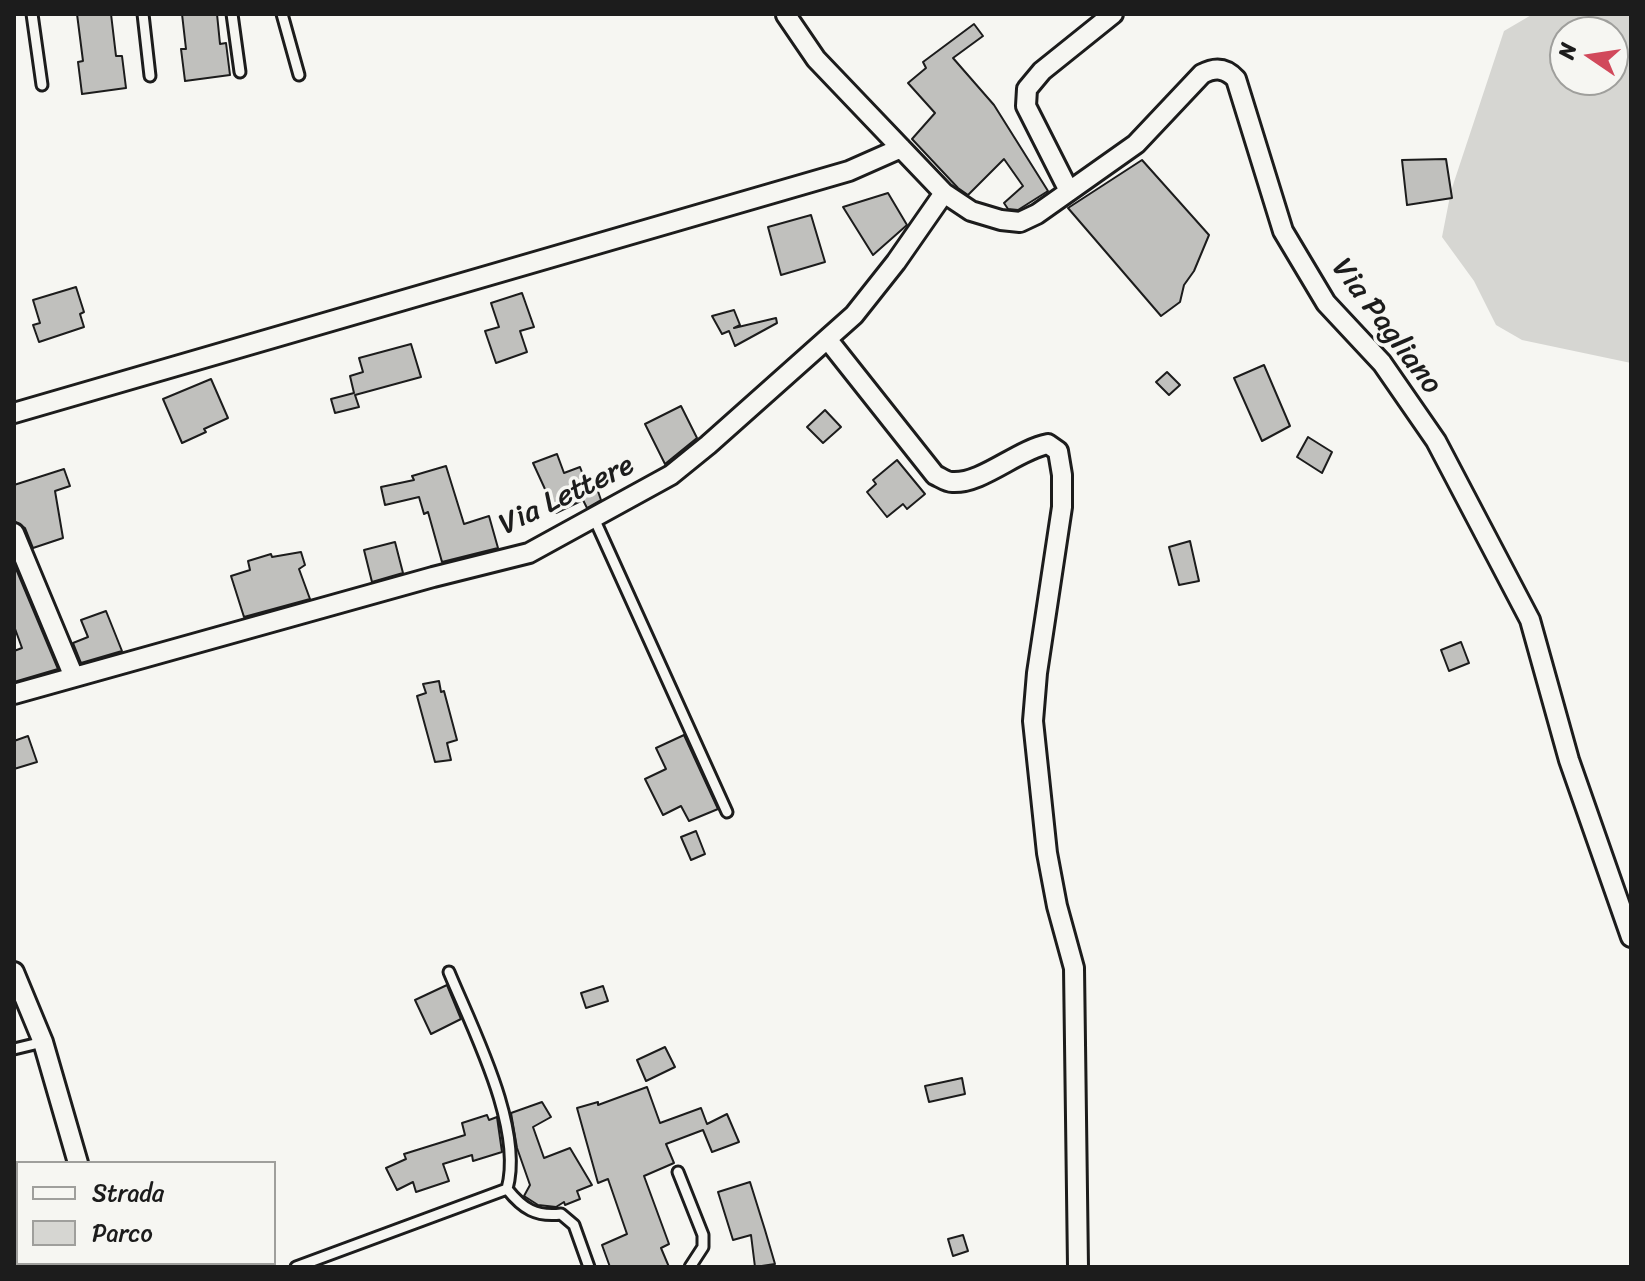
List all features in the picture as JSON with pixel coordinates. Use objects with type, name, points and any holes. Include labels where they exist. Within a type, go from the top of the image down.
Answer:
[{"type":"street","name":"Via Pagliano","points":[[788,14],[816,59],[944,193],[971,211],[1001,220],[1020,222],[1037,214],[1136,144],[1202,74],[1216,69],[1224,70],[1236,79],[1283,231],[1326,303],[1382,363],[1436,441],[1530,620],[1569,760],[1631,937]]},
{"type":"street","points":[[1069,191],[1026,106],[1027,89],[1042,71],[1113,14]]},
{"type":"street","points":[[14,413],[834,175],[901,148]]},
{"type":"street","name":"Via Lettere","points":[[14,694],[529,553],[671,475],[828,340],[854,315],[944,193]]},
{"type":"street","points":[[828,340],[935,475],[949,483],[968,481],[1035,447],[1048,444],[1058,451],[1062,507],[1037,673],[1033,721],[1047,853],[1074,968],[1078,1267]]},
{"type":"street","points":[[14,533],[74,677]]},
{"type":"street","points":[[14,972],[43,1042],[77,1161]]},
{"type":"lane","points":[[32,14],[42,85]]},
{"type":"lane","points":[[143,14],[150,76]]},
{"type":"lane","points":[[232,14],[240,72]]},
{"type":"lane","points":[[282,14],[299,75]]},
{"type":"lane","points":[[593,516],[727,812]]},
{"type":"lane","points":[[449,972],[502,1104],[512,1171],[507,1189]]},
{"type":"lane","points":[[14,1049],[43,1042]]},
{"type":"lane","points":[[678,1172],[703,1235],[703,1247],[690,1267]]},
{"type":"lane","points":[[296,1267],[507,1189]]},
{"type":"lane","points":[[507,1189],[518,1204],[544,1217],[561,1214],[574,1225],[589,1267]]},
{"type":"green space","points":[[1533,14],[1631,14],[1631,363],[1522,340],[1496,325],[1474,281],[1442,237],[1451,191],[1504,31]]},
{"type":"building","points":[[77,14],[111,14],[116,56],[122,56],[126,88],[82,94],[78,62],[83,61]]},
{"type":"building","points":[[182,14],[217,14],[220,44],[226,43],[230,75],[185,81],[181,49],[186,49]]},
{"type":"building","points":[[974,24],[983,36],[953,58],[994,105],[1048,191],[1018,210],[1008,209],[1004,203],[1023,186],[1004,159],[968,195],[912,139],[935,113],[908,83],[926,68],[923,62]]},
{"type":"building","points":[[1446,159],[1452,198],[1407,205],[1402,160]]},
{"type":"building","points":[[1142,160],[1209,235],[1194,271],[1184,285],[1180,302],[1161,316],[1068,208]]},
{"type":"building","points":[[888,193],[907,225],[873,255],[843,207]]},
{"type":"building","points":[[811,215],[825,262],[781,275],[768,227]]},
{"type":"building","points":[[76,287],[84,312],[80,314],[84,327],[39,342],[33,325],[40,323],[33,300]]},
{"type":"building","points":[[522,293],[534,327],[520,331],[527,352],[496,363],[485,331],[499,327],[491,303]]},
{"type":"building","points":[[734,310],[740,325],[734,328],[776,318],[777,323],[735,346],[729,331],[722,334],[712,316]]},
{"type":"building","points":[[411,344],[421,377],[355,395],[359,407],[335,413],[331,399],[354,393],[350,376],[363,372],[359,358]]},
{"type":"building","points":[[1264,365],[1290,426],[1262,441],[1234,378]]},
{"type":"building","points":[[1167,372],[1180,385],[1169,395],[1156,382]]},
{"type":"building","points":[[211,379],[228,418],[182,443],[163,399]]},
{"type":"building","points":[[681,406],[697,438],[665,464],[645,424]]},
{"type":"building","points":[[825,410],[841,427],[823,443],[807,427]]},
{"type":"building","points":[[1308,437],[1332,452],[1322,473],[1297,457]]},
{"type":"building","points":[[557,454],[564,473],[580,467],[585,480],[593,477],[601,500],[587,508],[583,500],[556,513],[533,463]]},
{"type":"building","points":[[897,460],[925,494],[907,509],[903,504],[887,517],[867,492],[876,484],[873,480]]},
{"type":"building","points":[[446,466],[464,524],[489,516],[498,548],[442,562],[428,512],[424,514],[419,497],[385,505],[381,487],[414,480],[412,476]]},
{"type":"building","points":[[64,469],[70,486],[55,491],[63,538],[33,548],[25,528],[14,521],[14,485]]},
{"type":"building","points":[[1190,541],[1199,581],[1179,585],[1169,547]]},
{"type":"building","points":[[395,542],[403,573],[372,582],[364,550]]},
{"type":"building","points":[[301,552],[305,565],[299,569],[310,599],[244,617],[231,576],[250,570],[248,561],[271,554],[272,557]]},
{"type":"building","points":[[14,564],[58,669],[14,682],[14,651],[22,648],[14,626]]},
{"type":"building","points":[[106,611],[122,651],[81,663],[73,643],[88,637],[81,620]]},
{"type":"building","points":[[1461,642],[1469,663],[1449,671],[1441,650]]},
{"type":"building","points":[[439,681],[457,740],[447,743],[451,760],[435,762],[417,696],[426,693],[423,684]]},
{"type":"building","points":[[684,735],[718,809],[689,821],[681,806],[663,815],[645,779],[666,769],[656,748]]},
{"type":"building","points":[[28,736],[37,762],[14,769],[14,741]]},
{"type":"building","points":[[696,831],[705,854],[691,860],[681,837]]},
{"type":"building","points":[[447,985],[461,1019],[431,1034],[415,1000]]},
{"type":"building","points":[[603,986],[608,1001],[586,1008],[581,993]]},
{"type":"building","points":[[665,1047],[675,1067],[646,1081],[637,1060]]},
{"type":"building","points":[[962,1078],[965,1094],[929,1102],[925,1086]]},
{"type":"building","points":[[647,1087],[660,1123],[701,1108],[707,1124],[727,1114],[739,1142],[712,1152],[703,1130],[666,1144],[674,1163],[644,1176],[669,1244],[661,1248],[669,1267],[610,1267],[602,1245],[627,1234],[608,1179],[598,1183],[577,1108],[598,1102],[598,1105]]},
{"type":"building","points":[[542,1102],[551,1117],[533,1127],[544,1158],[570,1148],[592,1185],[577,1191],[580,1199],[556,1207],[538,1205],[524,1196],[530,1185],[517,1148],[511,1113]]},
{"type":"building","points":[[487,1115],[489,1120],[497,1117],[502,1152],[473,1161],[472,1155],[443,1164],[449,1181],[416,1192],[413,1182],[397,1190],[386,1168],[406,1159],[404,1154],[465,1135],[462,1123]]},
{"type":"building","points":[[750,1182],[775,1264],[755,1267],[751,1235],[733,1240],[718,1192]]},
{"type":"building","points":[[963,1235],[968,1251],[953,1256],[948,1239]]}]
